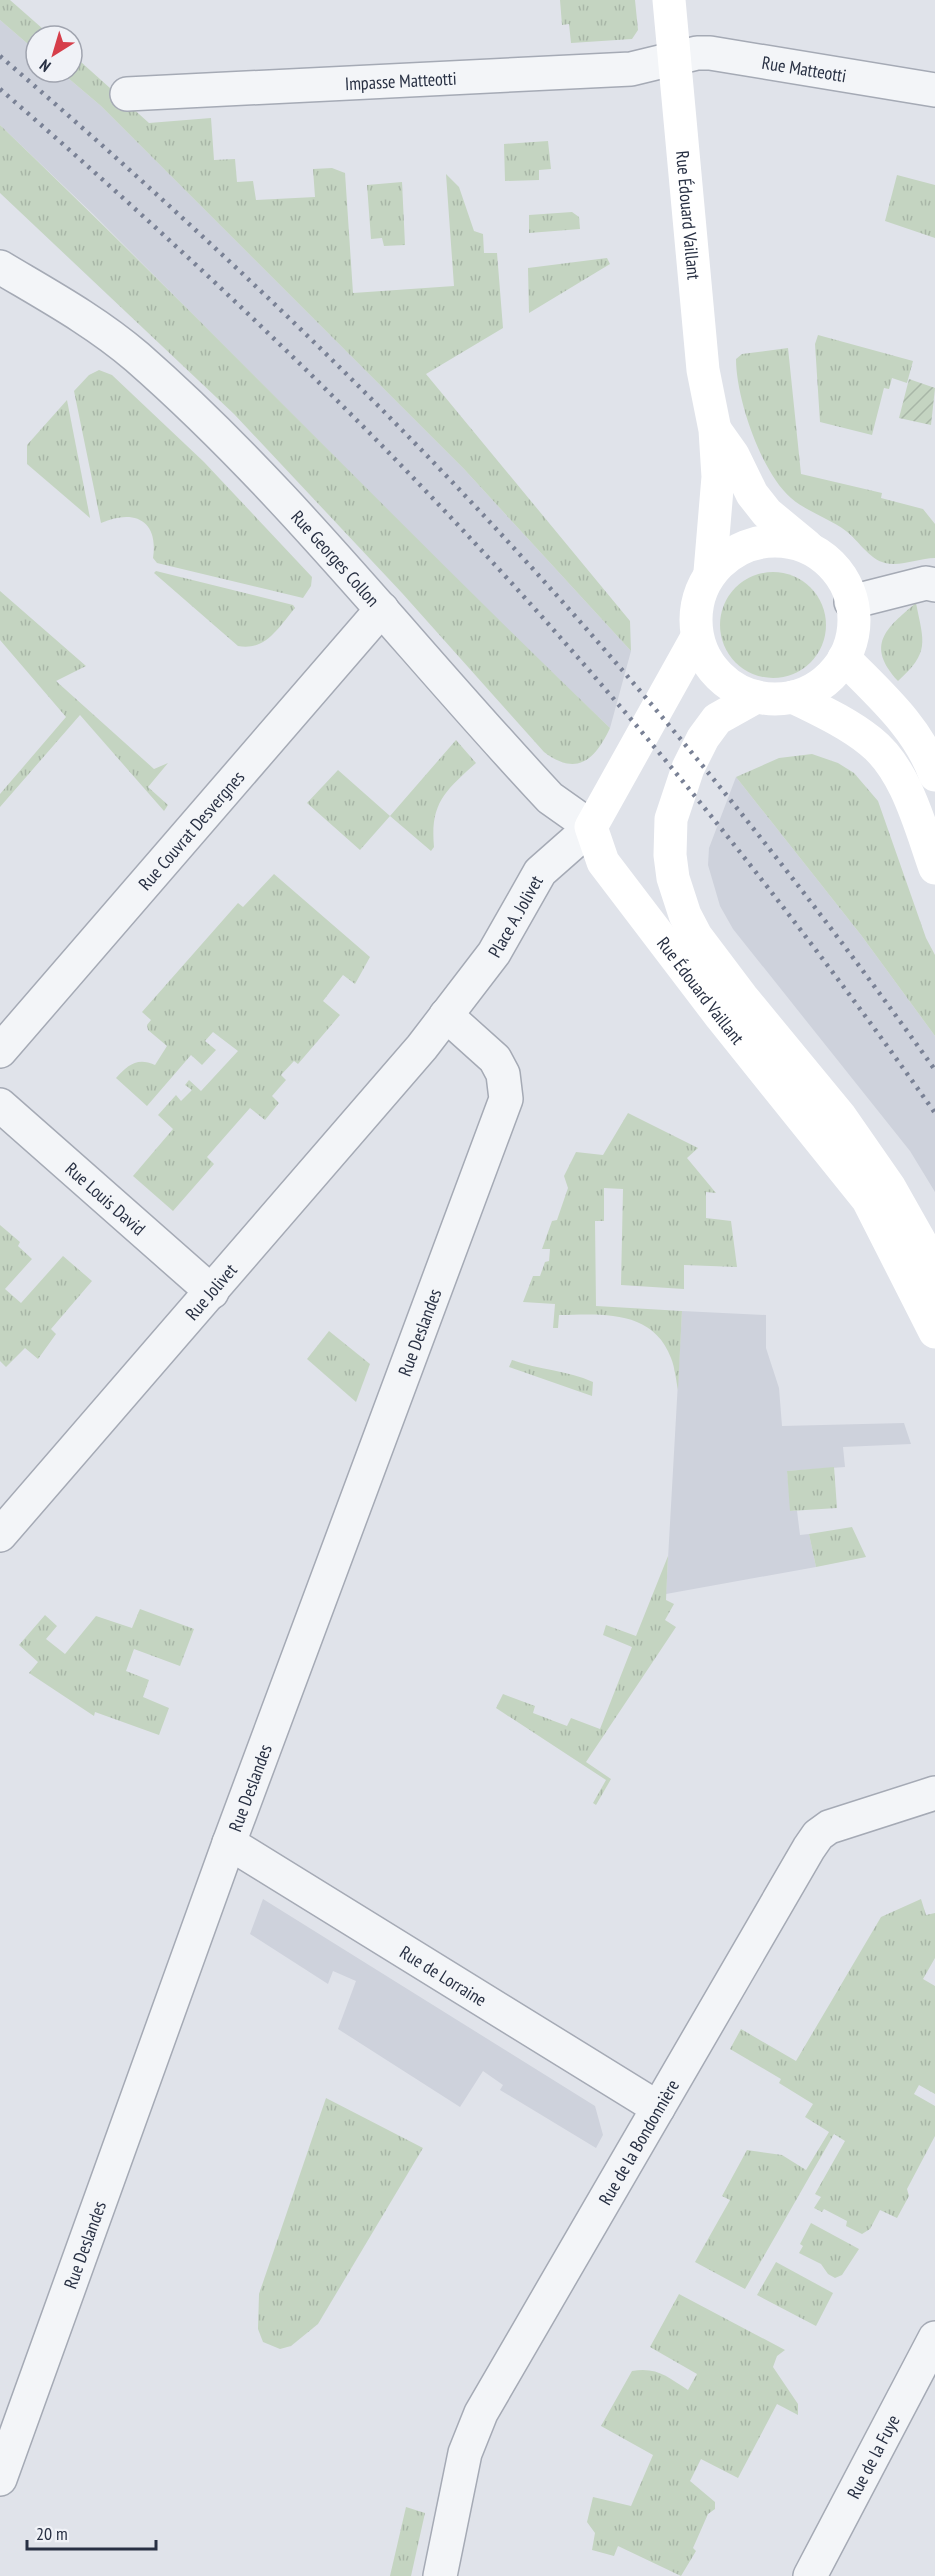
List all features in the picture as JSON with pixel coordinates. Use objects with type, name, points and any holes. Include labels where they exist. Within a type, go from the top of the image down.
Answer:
[{"type":"main road","name":"Rue Édouard Vaillant","points":[[669,0],[704,370],[715,430],[718,505],[710,573]]},
{"type":"main road","name":"Rue Édouard Vaillant","points":[[715,430],[733,455],[752,494],[767,513],[810,548]]},
{"type":"main road","points":[[783,541],[810,548],[832,565],[847,588],[854,617],[852,637],[844,658],[822,682],[793,697],[774,699],[756,697],[736,689],[719,676],[705,659],[697,637],[695,615],[700,592],[710,573],[731,553],[756,543],[783,541]]},
{"type":"main road","points":[[591,827],[697,637]]},
{"type":"main road","points":[[844,658],[897,712],[933,757]]},
{"type":"main road","name":"Rue Édouard Vaillant","points":[[756,697],[717,719],[688,768],[671,819],[670,855],[673,878],[685,915],[696,936],[742,997],[840,1116],[890,1188],[921,1243],[935,1312]]},
{"type":"main road","points":[[793,697],[838,719],[871,742],[882,754],[902,785],[935,868]]},
{"type":"main road","name":"Rue Édouard Vaillant","points":[[591,827],[603,862],[721,1017],[868,1200],[935,1332]]},
{"type":"street","name":"Rue Matteotti","points":[[674,57],[710,53],[935,90]]},
{"type":"street","name":"Impasse Matteotti","points":[[127,94],[631,69],[674,57]]},
{"type":"street","name":"Rue Georges Collon","points":[[0,267],[65,305],[136,356],[280,496],[550,798],[591,827]]},
{"type":"street","points":[[851,602],[926,583],[935,585]]},
{"type":"street","name":"Rue Couvrat Desvergnes","points":[[0,1051],[382,609]]},
{"type":"street","name":"Place A. Jolivet","points":[[422,1047],[494,952],[540,872],[591,827]]},
{"type":"street","name":"Rue Deslandes","points":[[0,2479],[230,1843],[506,1099],[503,1074],[495,1059],[446,1016]]},
{"type":"street","name":"Rue Jolivet","points":[[0,1535],[422,1047]]},
{"type":"street","name":"Rue Louis David","points":[[0,1105],[212,1292]]},
{"type":"street","name":"Rue de la Bondonnière","points":[[440,2576],[465,2453],[481,2413],[818,1835],[829,1827],[935,1793]]},
{"type":"street","name":"Rue de Lorraine","points":[[230,1843],[658,2108]]},
{"type":"street","name":"Rue de la Fuye","points":[[810,2576],[935,2338]]},
{"type":"shaded area","points":[[0,20],[24,41],[24,84],[75,84],[101,106],[464,469],[631,651],[610,728],[490,613],[93,214],[0,125]]},
{"type":"shaded area","points":[[736,777],[861,935],[935,1036],[935,1192],[910,1151],[733,929],[720,906],[708,865],[709,848]]},
{"type":"shaded area","points":[[682,1311],[766,1315],[766,1348],[779,1388],[782,1426],[904,1423],[911,1444],[843,1447],[845,1467],[787,1471],[791,1511],[797,1511],[800,1535],[809,1534],[816,1567],[666,1594]]},
{"type":"shaded area","points":[[263,1899],[595,2106],[603,2135],[596,2148],[500,2090],[503,2085],[483,2071],[460,2107],[338,2029],[356,1981],[333,1971],[328,1984],[250,1934]]},
{"type":"green space","points":[[0,0],[10,0],[37,24],[24,24],[24,41],[0,20]]},
{"type":"green space","points":[[560,0],[635,0],[638,30],[632,39],[571,43],[569,24],[562,25]]},
{"type":"green space","points":[[84,65],[149,123],[211,118],[214,160],[235,159],[237,182],[253,181],[256,200],[315,197],[313,169],[332,168],[345,173],[353,293],[454,286],[446,174],[459,187],[474,231],[483,234],[484,253],[497,253],[503,328],[426,374],[630,621],[631,651],[464,469],[101,106],[75,84],[84,84]]},
{"type":"green space","points":[[0,125],[610,728],[598,749],[591,756],[575,764],[566,763],[544,752],[402,593],[234,414],[0,193]]},
{"type":"green space","points":[[548,141],[551,169],[539,170],[539,180],[505,181],[504,144]]},
{"type":"green space","points":[[897,175],[935,185],[935,238],[885,221]]},
{"type":"green space","points":[[402,182],[405,245],[384,246],[382,238],[371,239],[367,185]]},
{"type":"green space","points":[[572,212],[579,217],[580,229],[529,233],[529,215]]},
{"type":"green space","points":[[607,258],[610,264],[529,313],[528,268]]},
{"type":"green space","points":[[818,335],[913,361],[907,383],[892,378],[889,389],[884,388],[872,435],[820,422],[815,344]]},
{"type":"green space","points":[[788,348],[801,474],[882,493],[881,498],[923,509],[935,524],[935,558],[897,564],[879,561],[846,531],[797,503],[780,486],[760,453],[745,413],[740,394],[736,359],[742,354]]},
{"type":"green space","points":[[99,370],[112,375],[204,462],[312,577],[311,586],[303,598],[157,563],[153,558],[152,534],[148,526],[141,521],[123,517],[101,523],[74,391],[89,375]]},
{"type":"green space","points":[[909,379],[935,388],[931,425],[899,418]]},
{"type":"green space","points":[[67,400],[90,518],[27,464],[27,445]]},
{"type":"green space","points":[[156,571],[293,605],[295,608],[277,630],[264,641],[248,647],[238,646],[154,573]]},
{"type":"green space","points":[[773,572],[793,576],[810,588],[822,605],[826,625],[822,645],[810,662],[793,674],[773,678],[753,674],[736,662],[724,645],[720,625],[724,605],[736,588],[753,576]]},
{"type":"green space","points":[[0,591],[86,666],[56,681],[154,769],[168,763],[148,787],[168,805],[164,811],[80,715],[0,807],[0,794],[66,717],[0,640]]},
{"type":"green space","points":[[916,603],[922,646],[915,662],[898,681],[883,657],[881,647],[883,638],[888,629]]},
{"type":"green space","points":[[456,740],[476,763],[448,790],[437,808],[433,832],[434,847],[431,851],[390,816]]},
{"type":"green space","points":[[812,754],[838,763],[854,773],[878,801],[926,938],[935,955],[935,1036],[861,935],[736,777],[779,758]]},
{"type":"green space","points":[[338,770],[390,816],[360,850],[307,803]]},
{"type":"green space","points":[[274,874],[370,957],[355,984],[343,975],[323,1001],[340,1015],[298,1064],[294,1061],[281,1075],[286,1080],[272,1096],[279,1103],[265,1120],[250,1108],[207,1157],[214,1164],[173,1211],[133,1176],[173,1129],[158,1115],[176,1095],[181,1101],[192,1090],[185,1085],[189,1080],[201,1091],[238,1051],[213,1032],[205,1041],[216,1050],[202,1065],[191,1055],[147,1106],[116,1078],[125,1069],[138,1062],[155,1065],[167,1046],[148,1030],[147,1025],[151,1020],[142,1012],[238,903],[243,907]]},
{"type":"green space","points":[[628,1113],[698,1148],[687,1158],[716,1193],[706,1192],[706,1218],[731,1221],[737,1267],[684,1265],[684,1289],[621,1285],[623,1189],[604,1188],[604,1221],[595,1221],[596,1306],[682,1311],[678,1390],[672,1362],[663,1342],[652,1330],[624,1318],[592,1314],[559,1315],[558,1328],[553,1328],[555,1304],[523,1302],[533,1276],[540,1276],[545,1262],[549,1261],[550,1249],[542,1249],[552,1221],[557,1220],[568,1188],[564,1176],[576,1152],[603,1155]]},
{"type":"green space","points":[[0,1225],[20,1242],[18,1246],[32,1259],[5,1289],[21,1303],[63,1256],[92,1281],[51,1329],[56,1334],[38,1359],[25,1348],[6,1367],[0,1361]]},
{"type":"green space","points":[[329,1331],[370,1364],[356,1402],[307,1359]]},
{"type":"green space","points":[[512,1360],[593,1382],[592,1396],[509,1367]]},
{"type":"green space","points":[[834,1467],[837,1508],[790,1511],[787,1471]]},
{"type":"green space","points":[[852,1527],[866,1557],[816,1567],[809,1534]]},
{"type":"green space","points":[[668,1556],[666,1600],[674,1604],[665,1620],[676,1627],[586,1762],[611,1779],[596,1805],[593,1803],[606,1780],[496,1708],[503,1694],[535,1706],[533,1713],[567,1726],[571,1718],[600,1729],[632,1647],[603,1635],[606,1625],[636,1636]]},
{"type":"green space","points":[[140,1609],[194,1629],[180,1666],[134,1649],[126,1671],[149,1680],[143,1697],[169,1708],[159,1735],[95,1712],[94,1716],[29,1673],[38,1662],[19,1645],[45,1615],[57,1626],[46,1639],[65,1654],[96,1616],[132,1628]]},
{"type":"green space","points":[[921,1899],[926,1915],[935,1913],[935,1958],[923,1979],[935,1986],[935,2094],[919,2085],[914,2094],[935,2106],[935,2136],[907,2189],[909,2196],[897,2218],[880,2210],[870,2229],[862,2234],[846,2226],[847,2221],[824,2209],[822,2212],[814,2208],[821,2197],[815,2194],[845,2141],[834,2134],[745,2289],[695,2262],[730,2200],[722,2196],[747,2150],[782,2155],[806,2170],[829,2132],[805,2117],[813,2104],[779,2083],[781,2079],[730,2049],[741,2029],[796,2061],[881,1917]]},
{"type":"green space","points":[[326,2098],[423,2148],[318,2324],[291,2346],[280,2349],[263,2342],[258,2329],[259,2294]]},
{"type":"green space","points":[[811,2223],[859,2249],[842,2275],[835,2278],[828,2274],[821,2264],[799,2253],[803,2246],[800,2244]]},
{"type":"green space","points":[[776,2262],[833,2293],[816,2326],[757,2295]]},
{"type":"green space","points":[[679,2294],[785,2350],[777,2356],[773,2367],[798,2404],[798,2415],[777,2404],[738,2478],[701,2459],[690,2481],[715,2502],[715,2509],[708,2514],[693,2548],[696,2551],[681,2576],[618,2546],[614,2556],[592,2550],[595,2533],[587,2522],[593,2497],[631,2506],[653,2455],[601,2426],[632,2371],[656,2372],[688,2390],[697,2374],[650,2347]]},
{"type":"green space","points":[[406,2507],[425,2513],[411,2576],[390,2576]]},
{"type":"railway","points":[[0,56],[103,146],[255,285],[354,381],[474,505],[544,581],[681,740],[811,903],[935,1070]]},
{"type":"railway","points":[[0,89],[170,241],[281,345],[441,507],[573,651],[760,877],[935,1113]]}]
